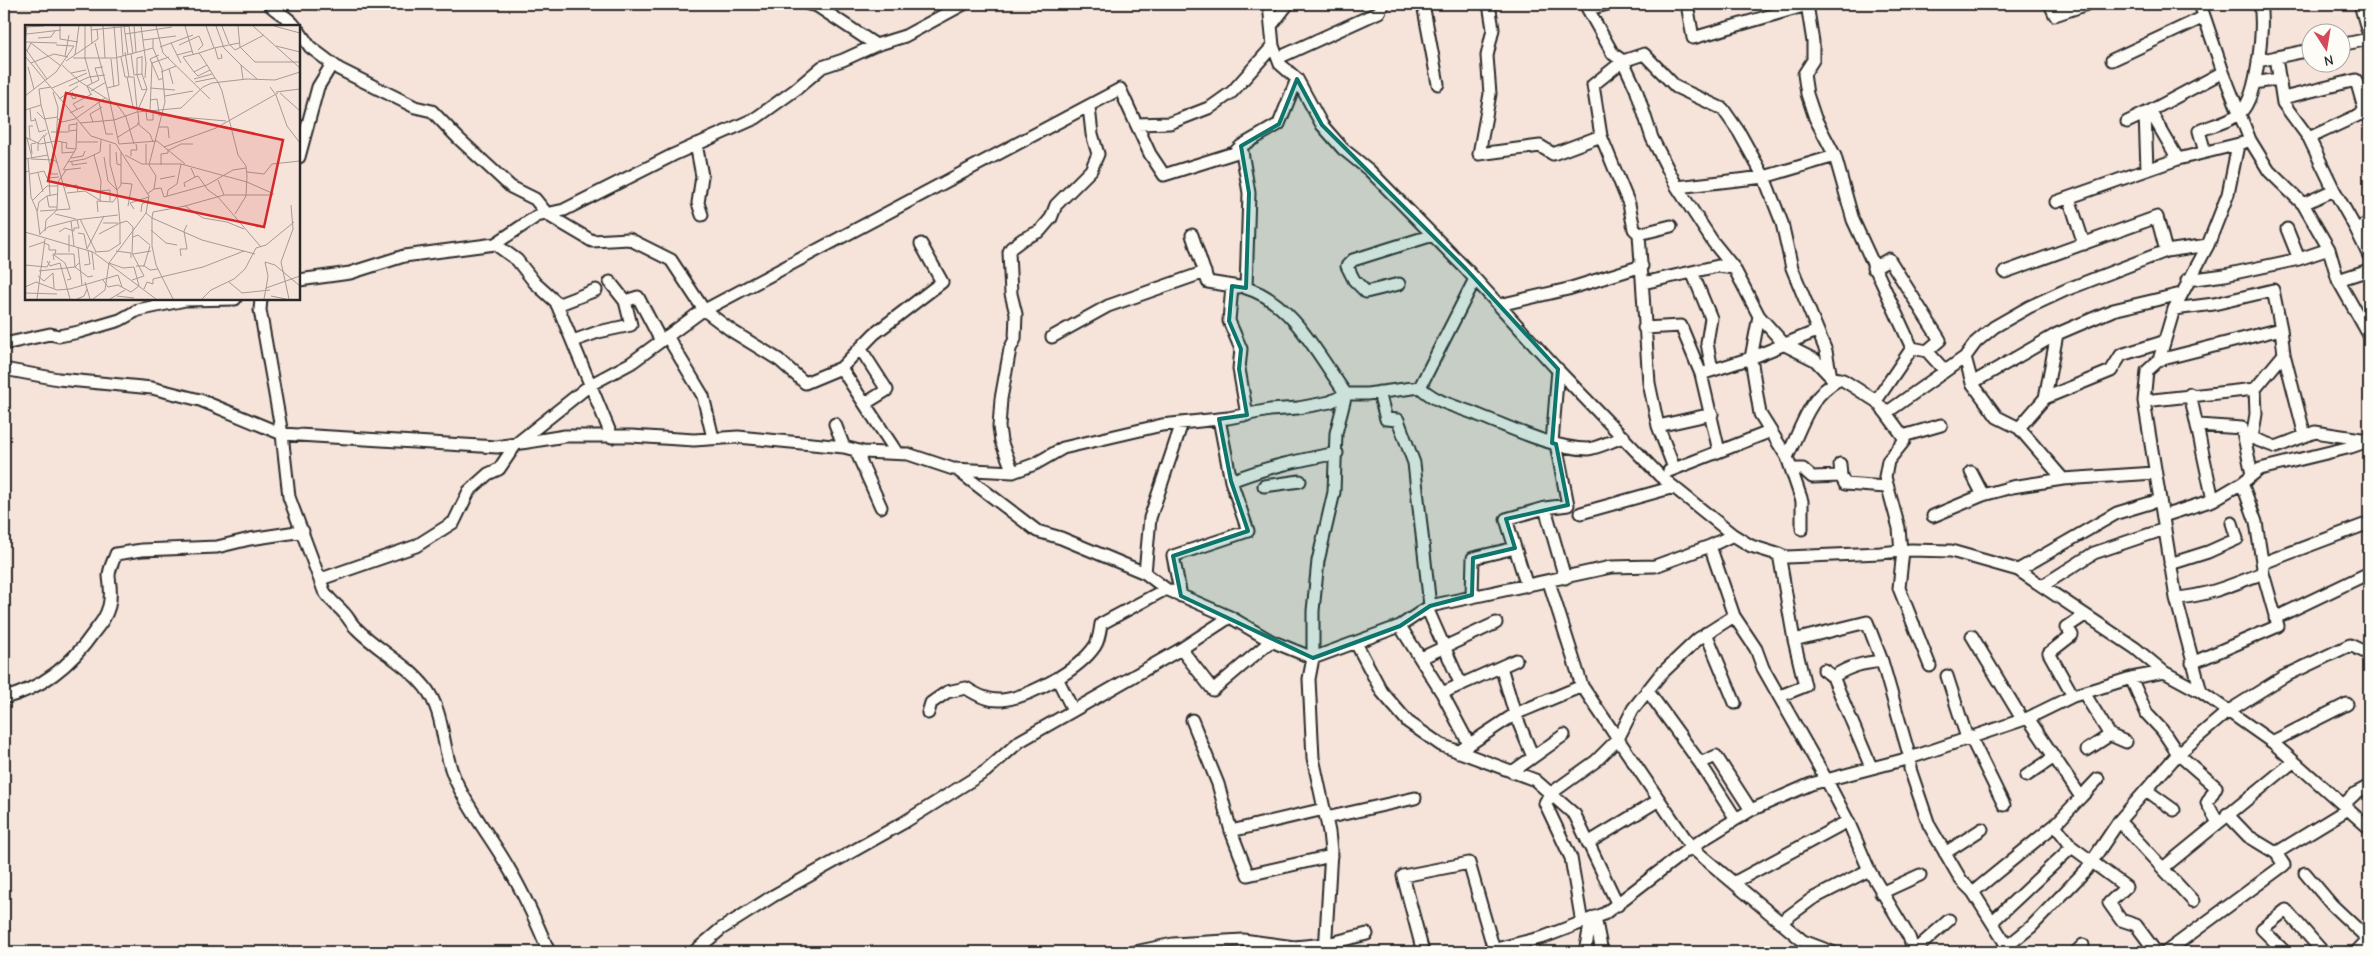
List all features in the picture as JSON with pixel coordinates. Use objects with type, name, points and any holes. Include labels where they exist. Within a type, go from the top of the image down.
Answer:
[{"type":"street","points":[[269,4],[289,18],[295,25]]},
{"type":"street","points":[[808,4],[818,6],[876,44]]},
{"type":"street","points":[[300,280],[350,273],[404,256],[495,244],[537,216],[564,210],[696,144],[756,118],[795,90],[822,67],[843,60],[876,44],[905,36],[964,4]]},
{"type":"street","points":[[1268,4],[1273,46],[1280,64],[1297,79],[1322,125],[1343,149],[1369,170],[1433,235],[1660,476],[1733,535],[1751,546],[1787,557],[1902,551],[1951,551],[2018,570],[2164,672],[2201,692],[2272,742],[2292,762],[2369,828]]},
{"type":"street","points":[[1271,26],[1288,4]]},
{"type":"street","points":[[1278,58],[1379,12],[1383,4]]},
{"type":"street","points":[[1423,4],[1438,84]]},
{"type":"street","points":[[1489,4],[1493,29],[1487,56],[1490,94],[1479,154],[1540,146],[1553,154],[1601,136]]},
{"type":"street","points":[[1605,4],[1587,6],[1613,54],[1623,61],[1636,89],[1652,138],[1677,187],[1713,242],[1734,268],[1759,316],[1784,344],[1815,360],[1836,378],[1876,400],[1903,436],[1904,441],[1888,461],[1885,477],[1886,487],[1899,528],[1902,551],[1899,588],[1930,666]]},
{"type":"street","points":[[1687,4],[1693,38],[1807,4],[1813,42],[1813,60],[1804,74],[1807,94],[1815,118],[1835,156],[1853,220],[1873,268],[1912,348]]},
{"type":"street","points":[[2050,4],[2055,15],[2088,4]]},
{"type":"street","points":[[2200,4],[2223,72],[2250,140],[2269,171],[2303,204],[2329,249],[2338,280],[2369,335]]},
{"type":"street","points":[[2205,152],[2199,131],[2239,114],[2244,108],[2254,83],[2258,61],[2260,4]]},
{"type":"street","points":[[2350,42],[2369,37],[2364,8]]},
{"type":"street","points":[[2112,60],[2204,17]]},
{"type":"street","points":[[300,32],[310,47],[332,64],[415,107],[432,112],[511,187],[535,199],[548,215],[592,241],[629,239],[671,260],[704,310],[732,331],[779,360],[805,383],[841,368],[860,348],[942,282],[921,244]]},
{"type":"street","points":[[1136,124],[1170,123],[1211,107],[1232,92],[1273,46]]},
{"type":"street","points":[[2258,61],[2300,52]]},
{"type":"street","points":[[1674,468],[1658,426],[1649,383],[1644,328],[1642,266],[1638,234],[1634,229],[1629,204],[1601,136],[1593,85],[1623,61],[1644,54],[1676,87],[1722,109],[1739,132],[1764,177],[1782,223],[1792,268],[1836,378]]},
{"type":"street","points":[[2276,57],[2283,103],[2308,138],[2369,256]]},
{"type":"street","points":[[300,153],[318,87],[332,64]]},
{"type":"street","points":[[2127,122],[2223,72]]},
{"type":"street","points":[[321,580],[416,546],[454,522],[469,491],[488,474],[499,469],[516,444],[590,384],[631,363],[704,310],[913,197],[1089,107],[1120,89],[1150,154],[1164,175],[1234,153],[1241,146],[1279,124],[1297,79]]},
{"type":"street","points":[[2254,83],[2279,79]]},
{"type":"street","points":[[2283,98],[2356,80],[2367,116],[2308,138]]},
{"type":"street","points":[[1013,472],[1001,441],[999,427],[1001,399],[1010,349],[1015,339],[1016,314],[1011,294],[1009,252],[1023,239],[1040,231],[1051,218],[1056,205],[1092,170],[1098,154],[1092,134],[1089,107]]},
{"type":"street","points":[[2147,112],[2178,159]]},
{"type":"street","points":[[2146,169],[2147,112]]},
{"type":"street","points":[[2056,202],[2146,169],[2178,159],[2238,145],[2250,140]]},
{"type":"street","points":[[696,144],[702,176],[698,204],[702,215]]},
{"type":"street","points":[[2159,360],[2163,342],[2180,294],[2208,245],[2228,194],[2238,145]]},
{"type":"street","points":[[1241,146],[1248,192],[1246,288]]},
{"type":"street","points":[[1677,187],[1764,177],[1835,156]]},
{"type":"street","points":[[2303,204],[2334,190]]},
{"type":"street","points":[[2068,198],[2084,244]]},
{"type":"street","points":[[2005,272],[2157,217],[2166,251]]},
{"type":"street","points":[[2356,229],[2369,223]]},
{"type":"street","points":[[1638,234],[1671,226]]},
{"type":"street","points":[[2287,230],[2299,259]]},
{"type":"street","points":[[1192,235],[1208,282],[1246,288],[1268,298],[1290,316],[1346,394]]},
{"type":"street","points":[[1399,284],[1366,292],[1354,280],[1347,266],[1353,260],[1433,235]]},
{"type":"street","points":[[495,244],[517,260],[535,283],[557,305],[612,438]]},
{"type":"street","points":[[1886,413],[1965,357],[1976,342],[1994,327],[2029,307],[2068,288],[2166,251],[2208,245]]},
{"type":"street","points":[[2187,280],[2225,276],[2299,259],[2329,249]]},
{"type":"street","points":[[1873,268],[1889,259],[1940,340],[1927,351]]},
{"type":"street","points":[[1499,305],[1568,289],[1642,266]]},
{"type":"street","points":[[1643,283],[1718,266],[1734,268]]},
{"type":"street","points":[[2338,280],[2369,270]]},
{"type":"street","points":[[1052,337],[1108,306],[1204,272]]},
{"type":"street","points":[[1692,272],[1711,318],[1707,343],[1707,372],[1719,451]]},
{"type":"street","points":[[1420,387],[1475,279]]},
{"type":"street","points":[[573,341],[598,332],[631,325],[625,301],[610,282]]},
{"type":"street","points":[[1232,286],[1229,321],[1240,350],[1239,369],[1247,415]]},
{"type":"street","points":[[557,305],[596,290]]},
{"type":"street","points":[[2174,309],[2214,304],[2273,290],[2284,354],[2305,436]]},
{"type":"street","points":[[1972,383],[2057,334],[2113,310],[2180,294]]},
{"type":"street","points":[[625,301],[638,298],[703,396],[713,438]]},
{"type":"street","points":[[4,344],[50,334],[59,336],[79,332],[120,320],[138,310],[185,300]]},
{"type":"street","points":[[260,300],[260,310],[282,434],[289,497],[329,600],[345,614],[356,628],[401,663],[424,685],[434,699],[448,762],[456,781],[474,814],[509,867],[549,952]]},
{"type":"street","points":[[1759,316],[1751,358],[1760,414],[1787,457],[1792,469],[1802,501],[1802,529]]},
{"type":"street","points":[[1644,328],[1681,326],[1707,372]]},
{"type":"street","points":[[2201,692],[2176,598],[2170,564],[2144,401],[2147,371],[2159,360],[2281,328]]},
{"type":"street","points":[[1707,372],[1751,358],[1817,332]]},
{"type":"street","points":[[2045,398],[2057,334]]},
{"type":"street","points":[[2019,428],[2045,398],[2111,370],[2121,356],[2163,342]]},
{"type":"street","points":[[860,348],[887,390],[866,403]]},
{"type":"street","points":[[1912,348],[1927,351],[1945,371]]},
{"type":"street","points":[[1876,400],[1912,348]]},
{"type":"street","points":[[2284,354],[2255,389],[2256,414],[2252,438],[2276,447],[2315,432],[2369,440]]},
{"type":"street","points":[[1965,357],[1972,383],[1997,417],[2019,428],[2063,479]]},
{"type":"street","points":[[841,368],[866,403],[897,453]]},
{"type":"street","points":[[4,369],[58,379],[152,388],[200,400],[282,434],[497,447],[565,436],[612,438],[631,436],[694,440],[738,436],[844,447],[856,451],[897,453],[922,458],[956,469],[1013,472],[1035,464],[1063,448],[1162,425],[1314,405],[1330,402],[1346,394],[1420,387]]},
{"type":"street","points":[[1527,586],[1506,518],[1545,508],[1568,505],[1554,444],[1558,369]]},
{"type":"street","points":[[1787,457],[1801,421],[1827,386],[1836,378]]},
{"type":"street","points":[[1420,387],[1429,396],[1451,406],[1554,444],[1589,449],[1624,437]]},
{"type":"street","points":[[2144,401],[2190,394],[2255,389]]},
{"type":"street","points":[[1379,392],[1386,419],[1398,420],[1414,463],[1428,607],[1461,685]]},
{"type":"street","points":[[1326,948],[1330,856],[1325,813],[1313,758],[1309,679],[1313,658],[1313,611],[1318,561],[1334,492],[1337,453],[1336,433],[1346,394]]},
{"type":"street","points":[[2190,394],[2213,500]]},
{"type":"street","points":[[1658,426],[1712,414]]},
{"type":"street","points":[[1181,596],[1173,556],[1248,531],[1231,481],[1219,419]]},
{"type":"street","points":[[1145,573],[1150,518],[1182,423]]},
{"type":"street","points":[[835,424],[844,447]]},
{"type":"street","points":[[1903,436],[1941,425]]},
{"type":"street","points":[[2198,425],[2242,428],[2252,474]]},
{"type":"street","points":[[1660,476],[1674,468],[1770,432]]},
{"type":"street","points":[[2163,516],[2213,500],[2242,483],[2260,469],[2282,462],[2351,447],[2369,440]]},
{"type":"street","points":[[856,451],[881,507]]},
{"type":"street","points":[[1231,481],[1285,462],[1337,453]]},
{"type":"street","points":[[1285,462],[1287,483]]},
{"type":"street","points":[[956,469],[1037,530],[1145,573],[1166,589],[1230,617],[1271,641],[1313,658],[1400,626],[1428,607],[1611,567],[1655,566],[1710,546],[1733,535]]},
{"type":"street","points":[[1792,469],[1803,469],[1812,478],[1840,470],[1845,484],[1886,487]]},
{"type":"street","points":[[1971,472],[1983,495]]},
{"type":"street","points":[[1933,516],[1983,495],[2012,487],[2063,479],[2155,473]]},
{"type":"street","points":[[1264,486],[1300,481]]},
{"type":"street","points":[[2192,663],[2278,626],[2263,568],[2256,522],[2242,483]]},
{"type":"street","points":[[1581,513],[1674,487]]},
{"type":"street","points":[[2018,570],[2117,513],[2160,500]]},
{"type":"street","points":[[1545,508],[1565,578]]},
{"type":"street","points":[[2170,564],[2208,552],[2237,539],[2232,523]]},
{"type":"street","points":[[2176,598],[2196,597],[2219,590],[2263,568],[2369,523]]},
{"type":"street","points":[[2042,586],[2094,553],[2165,529]]},
{"type":"street","points":[[4,698],[32,688],[61,671],[87,643],[104,620],[109,607],[112,593],[110,570],[116,554],[142,550],[216,548],[250,539],[303,531]]},
{"type":"street","points":[[1710,546],[1734,616],[1756,649],[1763,668],[1826,779],[1848,821],[1869,870],[1909,937],[1914,952],[1949,920]]},
{"type":"street","points":[[1472,596],[1474,558],[1515,548]]},
{"type":"street","points":[[1779,554],[1794,640],[1805,686],[1780,696]]},
{"type":"street","points":[[2275,618],[2369,573]]},
{"type":"street","points":[[1549,582],[1582,686],[1691,847],[1803,941],[1832,952]]},
{"type":"street","points":[[928,713],[931,703],[947,692],[966,688],[982,698],[1002,700],[1032,691],[1057,678],[1080,663],[1095,646],[1101,624],[1166,589]]},
{"type":"street","points":[[2085,615],[2067,627],[2072,635],[2049,653],[2078,695],[2110,735],[2126,742]]},
{"type":"street","points":[[1602,952],[1589,920],[1571,858],[1545,803],[1550,794],[1596,761],[1618,739],[1634,709],[1660,674],[1706,633],[1734,616]]},
{"type":"street","points":[[694,952],[721,929],[773,896],[903,823],[986,771],[1020,741],[1181,649],[1230,617]]},
{"type":"street","points":[[1794,640],[1867,622],[1882,661],[1910,758],[1910,769],[1928,825],[1961,880],[1973,892],[1993,921],[2003,949],[2030,927],[2086,870],[2119,821],[2178,754],[2227,712],[2283,676],[2350,644],[2369,654]]},
{"type":"street","points":[[1421,658],[1496,623]]},
{"type":"street","points":[[1400,626],[1442,693],[1469,744]]},
{"type":"street","points":[[1706,633],[1735,703]]},
{"type":"street","points":[[1972,636],[2025,718],[2081,797]]},
{"type":"street","points":[[1181,649],[1212,690],[1271,641]]},
{"type":"street","points":[[1356,643],[1382,692],[1408,722],[1441,745],[1534,780],[1575,815],[1618,905]]},
{"type":"street","points":[[1442,693],[1516,660]]},
{"type":"street","points":[[1871,768],[1829,673],[1861,664],[1882,661]]},
{"type":"street","points":[[1501,667],[1515,714],[1533,757]]},
{"type":"street","points":[[1423,952],[1403,876],[1469,863],[1489,951],[1544,937],[1589,920],[1618,905],[1691,847],[1752,810],[1826,779],[1910,758],[2025,718],[2078,695],[2131,678],[2164,672]]},
{"type":"street","points":[[1947,676],[1969,737],[2004,805]]},
{"type":"street","points":[[1057,678],[1073,710]]},
{"type":"street","points":[[2131,678],[2147,714],[2162,730],[2178,754],[2216,787],[2207,803],[2218,823]]},
{"type":"street","points":[[1458,752],[1515,714],[1582,686]]},
{"type":"street","points":[[1647,690],[1700,763],[1736,820]]},
{"type":"street","points":[[2272,742],[2347,704]]},
{"type":"street","points":[[1192,720],[1218,784],[1231,831],[1248,875],[1330,856]]},
{"type":"street","points":[[1512,772],[1564,735]]},
{"type":"street","points":[[2087,750],[2110,735]]},
{"type":"street","points":[[1700,763],[1716,756],[1752,810]]},
{"type":"street","points":[[2026,776],[2053,758]]},
{"type":"street","points":[[2163,868],[2292,762]]},
{"type":"street","points":[[1973,892],[2055,825],[2098,780]]},
{"type":"street","points":[[2276,853],[2346,807],[2356,793],[2369,786]]},
{"type":"street","points":[[2146,790],[2174,810]]},
{"type":"street","points":[[1231,831],[1415,798]]},
{"type":"street","points":[[1588,843],[1659,800]]},
{"type":"street","points":[[2166,952],[2284,865],[2276,853],[2248,836],[2227,814]]},
{"type":"street","points":[[1735,882],[1848,821]]},
{"type":"street","points":[[2119,821],[2192,901]]},
{"type":"street","points":[[2055,825],[2072,847],[2126,887],[2109,902],[2121,920],[2136,925],[2156,952]]},
{"type":"street","points":[[1945,853],[1982,829]]},
{"type":"street","points":[[1993,921],[2072,847]]},
{"type":"street","points":[[1780,922],[1812,899],[1869,870]]},
{"type":"street","points":[[2305,873],[2332,905],[2369,939],[2356,952]]},
{"type":"street","points":[[1881,893],[1920,875]]},
{"type":"street","points":[[2285,952],[2262,929],[2286,910],[2323,952]]},
{"type":"street","points":[[1585,952],[1589,920]]},
{"type":"street","points":[[1135,952],[1173,944],[1243,940],[1294,947],[1326,948],[1367,934]]},
{"type":"highlighted area","points":[[1297,79],[1322,125],[1466,269],[1558,369],[1552,443],[1556,444],[1568,505],[1506,519],[1515,548],[1473,558],[1472,595],[1430,606],[1400,626],[1313,658],[1181,596],[1173,556],[1248,531],[1231,481],[1219,419],[1247,415],[1239,369],[1241,349],[1229,321],[1232,286],[1246,288],[1249,193],[1241,146],[1279,124]]}]
